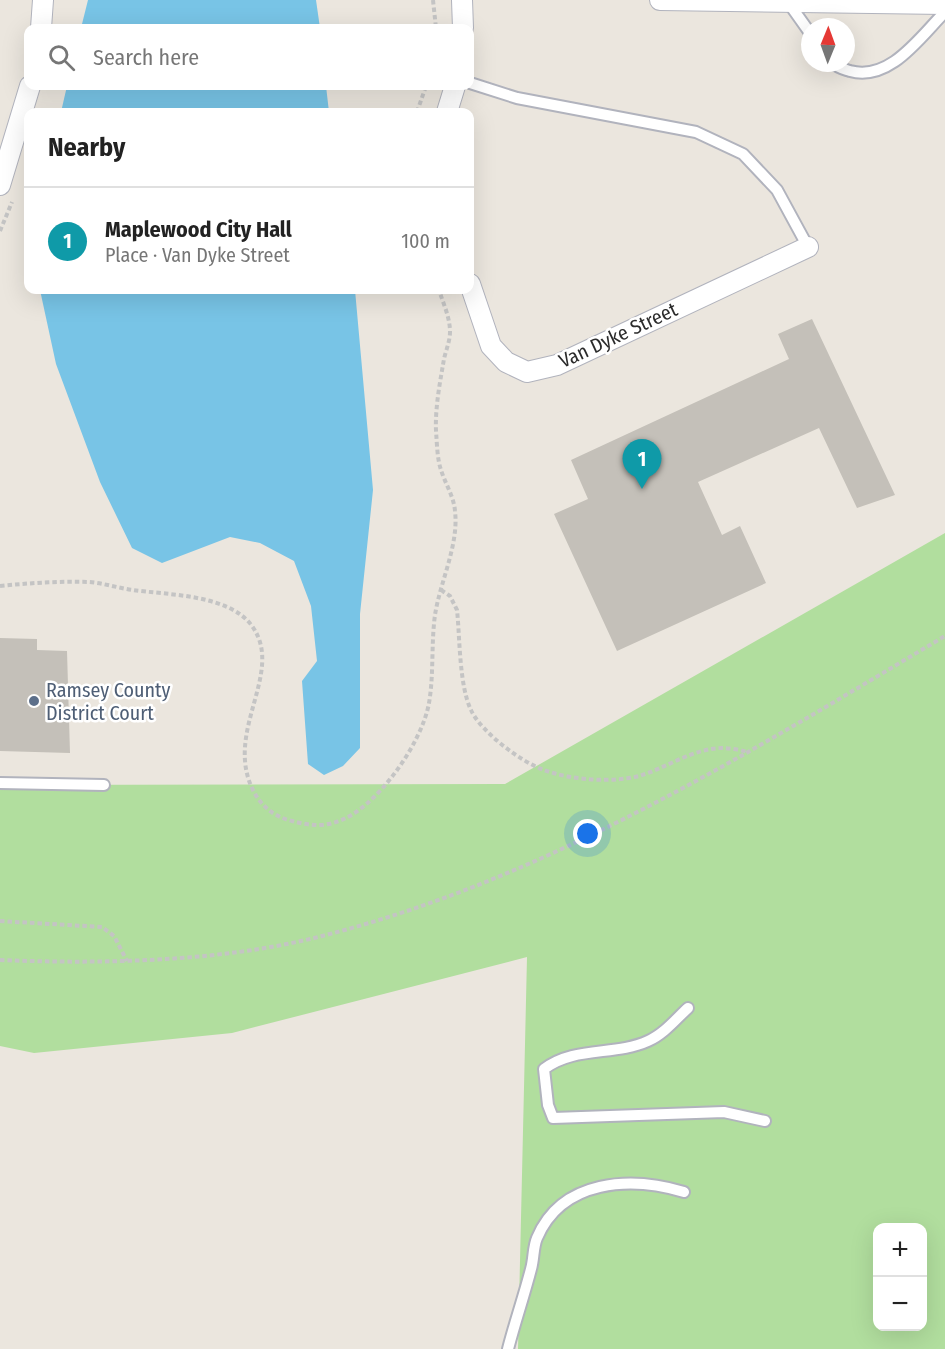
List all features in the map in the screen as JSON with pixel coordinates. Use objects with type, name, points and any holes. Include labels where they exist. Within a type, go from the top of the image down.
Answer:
[{"type":"street","points":[[41,24],[43,0]]},
{"type":"street","points":[[462,0],[463,24]]},
{"type":"street","points":[[660,0],[945,4]]},
{"type":"street","points":[[0,186],[29,90]]},
{"type":"street","points":[[448,108],[454,90]]},
{"type":"street","name":"Van Dyke Street","points":[[473,294],[491,346],[506,362],[527,372],[557,365],[808,247]]},
{"type":"lane","points":[[788,2],[801,20]]},
{"type":"lane","points":[[855,72],[870,73],[885,69],[945,12]]},
{"type":"lane","points":[[474,84],[517,98],[696,132],[743,154],[777,190],[808,247]]},
{"type":"lane","points":[[0,783],[105,785]]},
{"type":"lane","points":[[688,1008],[665,1030],[648,1041],[623,1048],[557,1059],[544,1069],[548,1105],[553,1118],[724,1112],[765,1121]]},
{"type":"lane","points":[[508,1349],[537,1239],[550,1216],[570,1198],[593,1188],[622,1183],[656,1183],[684,1192]]},
{"type":"path","points":[[433,0],[436,24]]},
{"type":"path","points":[[418,108],[425,90]]},
{"type":"path","points":[[0,586],[93,582],[189,596],[236,612],[251,625],[261,646],[260,684],[244,739],[244,759],[250,785],[260,802],[274,814],[314,825],[337,822],[360,809],[380,792],[402,762],[424,722],[429,704],[435,616],[454,533],[455,511],[440,466],[436,429],[438,398],[450,335],[448,318],[440,294]]},
{"type":"path","points":[[441,590],[450,596],[457,610],[470,709],[482,727],[543,770],[584,778],[621,779],[640,775],[694,753],[721,748],[750,752]]},
{"type":"path","points":[[0,960],[63,963],[127,961],[229,952],[309,939],[384,918],[472,888],[639,813],[750,752],[945,636]]},
{"type":"path","points":[[0,921],[102,927],[114,936],[127,961]]},
{"type":"green space","points":[[945,533],[945,1349],[518,1349],[527,957],[232,1033],[34,1053],[0,1046],[0,785],[505,784]]},
{"type":"water","points":[[88,0],[316,0],[319,24],[82,24]]},
{"type":"water","points":[[66,90],[326,90],[329,108],[62,108]]},
{"type":"water","points":[[41,294],[355,294],[373,490],[360,614],[360,748],[343,766],[324,775],[308,764],[302,681],[317,661],[311,606],[294,561],[260,543],[230,537],[162,563],[132,548],[100,482],[56,364]]},
{"type":"building","points":[[812,319],[895,495],[857,508],[819,428],[698,482],[722,535],[740,526],[766,583],[617,651],[554,514],[588,499],[571,460],[789,359],[778,334]]},
{"type":"building","name":"Ramsey County District Court","points":[[0,638],[37,639],[37,650],[67,651],[70,753],[0,751]]},
{"type":"place","name":"Maplewood City Hall","points":[[642,489]]},
{"type":"place","name":"Ramsey County District Court","points":[[34,701]]}]
